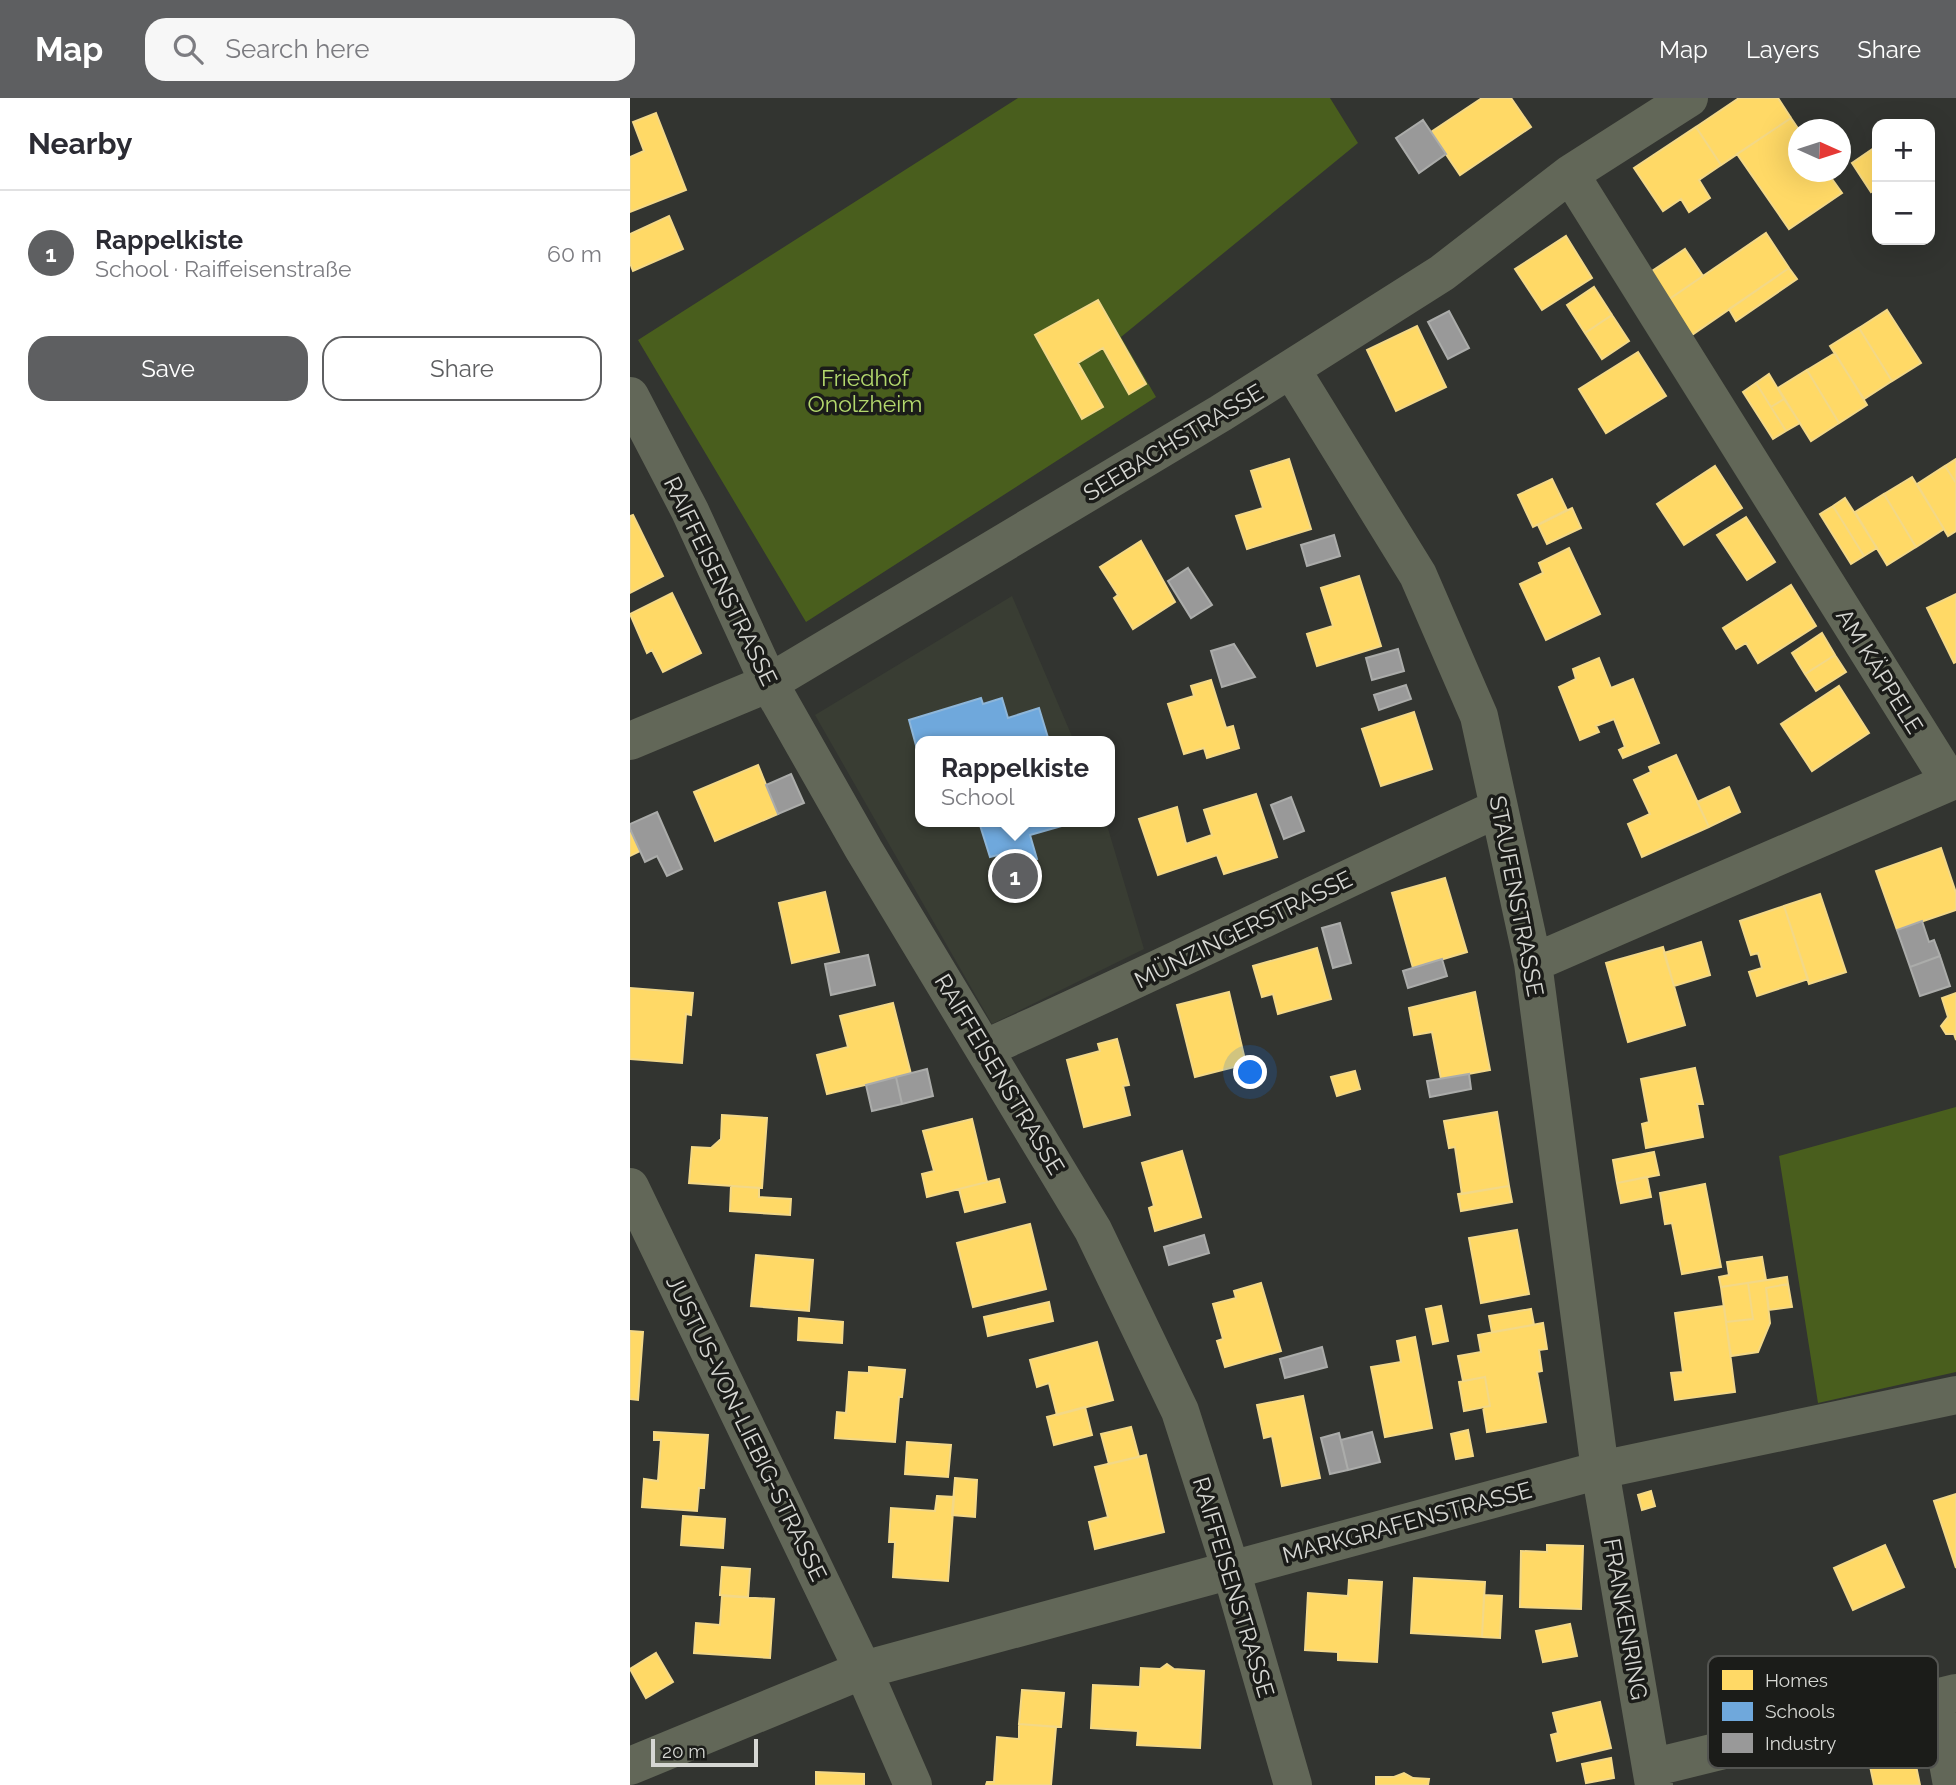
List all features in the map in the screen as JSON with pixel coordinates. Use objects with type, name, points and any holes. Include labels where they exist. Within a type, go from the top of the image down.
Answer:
[{"type":"street","name":"SEEBACHSTRASSE","points":[[630,741],[769,683],[1292,369],[1442,273],[1570,174],[1689,98]]},
{"type":"street","name":"AM KÄPPELE","points":[[1533,963],[1950,782],[1570,174]]},
{"type":"street","name":"STAUFENSTRASSE","points":[[1292,369],[1418,575],[1479,716],[1533,963],[1601,1470]]},
{"type":"street","name":"RAIFFEISENSTRASSE","points":[[630,396],[690,511],[769,683],[864,849],[1093,1230],[1180,1411],[1231,1570],[1293,1785]]},
{"type":"street","name":"MÜNZINGERSTRASSE","points":[[986,1048],[1145,977],[1499,808]]},
{"type":"street","name":"JUSTUS-VON-LIEBIG-STRASSE","points":[[630,1187],[863,1670]]},
{"type":"street","name":"MARKGRAFENSTRASSE","points":[[630,1766],[863,1670],[1601,1470],[1956,1395]]},
{"type":"street","name":"FRANKENRING","points":[[1601,1470],[1653,1777],[1708,1762]]},
{"type":"street","points":[[863,1670],[913,1785]]},
{"type":"street","points":[[1946,1695],[1952,1785]]},
{"type":"shaded area","points":[[1012,596],[1072,736],[915,736],[915,827],[1107,827],[1144,949],[992,1024],[815,715]]},
{"type":"green space","name":"Friedhof Onolzheim","points":[[1018,98],[1330,98],[1358,143],[1121,337],[1156,397],[806,622],[638,340]]},
{"type":"green space","points":[[1956,1107],[1956,1372],[1818,1403],[1779,1156]]},
{"type":"building: Homes","points":[[1482,98],[1511,98],[1531,127],[1460,175],[1431,132]]},
{"type":"building: Homes","points":[[1739,98],[1778,98],[1791,118],[1721,165],[1696,127]]},
{"type":"building: Homes","points":[[656,113],[686,190],[630,212],[630,157],[644,151],[633,122]]},
{"type":"building: Homes","points":[[1788,120],[1788,182],[1834,182],[1842,193],[1789,229],[1737,154]]},
{"type":"building: Homes","points":[[1696,127],[1721,165],[1699,180],[1710,198],[1689,212],[1681,199],[1663,211],[1634,168]]},
{"type":"building: Homes","points":[[1872,149],[1872,191],[1871,192],[1852,163]]},
{"type":"building: Homes","points":[[669,216],[683,249],[633,271],[630,263],[630,234]]},
{"type":"building: Homes","points":[[1766,233],[1789,268],[1686,339],[1662,304]]},
{"type":"building: Homes","points":[[1566,236],[1592,278],[1542,310],[1515,269]]},
{"type":"building: Homes","points":[[1685,249],[1703,276],[1662,304],[1643,277]]},
{"type":"building: Homes","points":[[1789,268],[1797,279],[1736,321],[1729,309]]},
{"type":"building: Homes","points":[[1594,287],[1612,315],[1585,333],[1567,305]]},
{"type":"building: Homes","points":[[1098,300],[1146,384],[1129,394],[1103,348],[1078,363],[1103,407],[1082,419],[1035,335]]},
{"type":"building: Homes","points":[[1887,310],[1921,363],[1892,381],[1859,328]]},
{"type":"building: Homes","points":[[1612,315],[1629,341],[1602,359],[1585,333]]},
{"type":"building: Homes","points":[[1417,326],[1446,387],[1396,411],[1367,350]]},
{"type":"building: Homes","points":[[1859,328],[1892,381],[1864,399],[1830,346]]},
{"type":"building: Homes","points":[[1638,352],[1666,396],[1606,433],[1579,389]]},
{"type":"building: Homes","points":[[1835,353],[1867,405],[1839,423],[1807,370]]},
{"type":"building: Homes","points":[[1807,370],[1839,423],[1811,441],[1778,388]]},
{"type":"building: Homes","points":[[1769,374],[1784,399],[1771,407],[1756,383]]},
{"type":"building: Homes","points":[[1756,383],[1786,431],[1773,439],[1743,392]]},
{"type":"building: Homes","points":[[1784,399],[1800,423],[1786,431],[1771,407]]},
{"type":"building: Homes","points":[[1289,459],[1311,529],[1247,549],[1236,516],[1263,508],[1251,471]]},
{"type":"building: Homes","points":[[1956,459],[1956,483],[1945,466]]},
{"type":"building: Homes","points":[[1715,466],[1742,508],[1684,545],[1657,504]]},
{"type":"building: Homes","points":[[1945,466],[1956,483],[1956,531],[1948,536],[1917,484]]},
{"type":"building: Homes","points":[[1912,477],[1944,529],[1916,547],[1884,494]]},
{"type":"building: Homes","points":[[1552,479],[1567,510],[1533,527],[1518,495]]},
{"type":"building: Homes","points":[[1884,494],[1916,547],[1887,565],[1855,512]]},
{"type":"building: Homes","points":[[1845,498],[1877,548],[1864,556],[1833,506]]},
{"type":"building: Homes","points":[[1833,506],[1864,556],[1851,564],[1820,514]]},
{"type":"building: Homes","points":[[1572,508],[1581,528],[1547,544],[1538,525]]},
{"type":"building: Homes","points":[[633,515],[663,576],[630,593],[630,516]]},
{"type":"building: Homes","points":[[1746,517],[1775,562],[1747,580],[1717,535]]},
{"type":"building: Homes","points":[[1141,541],[1175,602],[1133,629],[1114,598],[1118,595],[1100,567]]},
{"type":"building: Homes","points":[[1569,548],[1600,614],[1546,640],[1520,584],[1543,573],[1539,563]]},
{"type":"building: Homes","points":[[1359,576],[1381,646],[1317,666],[1307,634],[1333,626],[1321,588]]},
{"type":"building: Homes","points":[[1791,585],[1816,626],[1758,663],[1746,643],[1736,649],[1723,628]]},
{"type":"building: Homes","points":[[672,593],[701,653],[663,672],[652,650],[647,653],[630,614]]},
{"type":"building: Homes","points":[[1956,594],[1956,662],[1954,663],[1927,608]]},
{"type":"building: Homes","points":[[1822,633],[1835,655],[1805,674],[1792,653]]},
{"type":"building: Homes","points":[[1835,655],[1846,672],[1816,691],[1805,674]]},
{"type":"building: Homes","points":[[1599,658],[1611,688],[1633,679],[1659,743],[1623,758],[1619,750],[1625,747],[1614,719],[1596,726],[1599,732],[1580,740],[1559,687],[1576,679],[1573,669]]},
{"type":"building: Homes","points":[[1211,680],[1226,728],[1233,726],[1239,748],[1207,758],[1204,748],[1184,754],[1168,704],[1194,696],[1191,686]]},
{"type":"building: Homes","points":[[1839,686],[1869,733],[1812,771],[1781,724]]},
{"type":"building: Homes","points":[[1414,712],[1432,769],[1381,786],[1362,729]]},
{"type":"building: Homes","points":[[1676,755],[1709,827],[1642,857],[1628,824],[1650,814],[1634,780],[1651,772],[1649,767]]},
{"type":"building: Homes","points":[[758,765],[778,814],[715,841],[694,792]]},
{"type":"building: Homes","points":[[1729,787],[1740,812],[1709,827],[1697,802]]},
{"type":"building: Homes","points":[[1256,794],[1277,857],[1224,874],[1217,855],[1158,875],[1139,819],[1177,807],[1186,844],[1212,835],[1204,810]]},
{"type":"building: Homes","points":[[630,829],[640,851],[630,856]]},
{"type":"building: Homes","points":[[1941,848],[1956,893],[1956,910],[1897,930],[1876,871]]},
{"type":"building: Homes","points":[[1445,878],[1467,952],[1413,968],[1392,893]]},
{"type":"building: Homes","points":[[825,892],[839,952],[792,963],[779,903]]},
{"type":"building: Homes","points":[[1820,894],[1846,972],[1809,984],[1784,906]]},
{"type":"building: Homes","points":[[1784,906],[1808,979],[1757,996],[1749,972],[1762,968],[1758,953],[1751,955],[1740,921]]},
{"type":"building: Homes","points":[[1701,942],[1710,975],[1674,986],[1664,953]]},
{"type":"building: Homes","points":[[1663,947],[1685,1025],[1628,1042],[1606,963]]},
{"type":"building: Homes","points":[[1317,948],[1331,999],[1278,1014],[1273,994],[1262,997],[1253,966]]},
{"type":"building: Homes","points":[[630,988],[693,993],[691,1015],[686,1014],[682,1063],[630,1059]]},
{"type":"building: Homes","points":[[1229,992],[1246,1064],[1195,1077],[1177,1005]]},
{"type":"building: Homes","points":[[1475,992],[1490,1070],[1441,1079],[1432,1032],[1414,1035],[1409,1008]]},
{"type":"building: Homes","points":[[1956,993],[1956,1040],[1954,1034],[1946,1034],[1941,1026],[1948,1017],[1942,998]]},
{"type":"building: Homes","points":[[893,1003],[911,1074],[827,1094],[817,1055],[848,1047],[840,1016]]},
{"type":"building: Homes","points":[[1117,1039],[1129,1085],[1123,1086],[1130,1115],[1084,1127],[1067,1060],[1100,1051],[1098,1044]]},
{"type":"building: Homes","points":[[1695,1068],[1703,1104],[1697,1104],[1703,1137],[1646,1148],[1642,1124],[1649,1122],[1641,1079]]},
{"type":"building: Homes","points":[[1355,1071],[1360,1089],[1337,1096],[1331,1077]]},
{"type":"building: Homes","points":[[1497,1112],[1509,1186],[1462,1194],[1455,1147],[1449,1148],[1444,1121]]},
{"type":"building: Homes","points":[[722,1115],[767,1118],[762,1188],[689,1183],[692,1147],[711,1148],[721,1139]]},
{"type":"building: Homes","points":[[972,1119],[987,1182],[927,1197],[922,1174],[934,1171],[923,1131]]},
{"type":"building: Homes","points":[[1182,1151],[1201,1217],[1155,1231],[1149,1208],[1154,1206],[1142,1163]]},
{"type":"building: Homes","points":[[1654,1152],[1659,1175],[1617,1183],[1613,1160]]},
{"type":"building: Homes","points":[[1647,1177],[1651,1197],[1621,1203],[1617,1183]]},
{"type":"building: Homes","points":[[999,1179],[1005,1202],[965,1212],[959,1189]]},
{"type":"building: Homes","points":[[1705,1184],[1721,1267],[1682,1274],[1672,1223],[1665,1224],[1660,1193]]},
{"type":"building: Homes","points":[[731,1186],[759,1188],[759,1197],[791,1199],[790,1215],[730,1211]]},
{"type":"building: Homes","points":[[1509,1186],[1512,1202],[1461,1211],[1458,1194]]},
{"type":"building: Homes","points":[[1030,1224],[1046,1289],[973,1307],[957,1243]]},
{"type":"building: Homes","points":[[1517,1230],[1529,1294],[1481,1303],[1469,1238]]},
{"type":"building: Homes","points":[[756,1255],[813,1260],[809,1311],[751,1306]]},
{"type":"building: Homes","points":[[1762,1257],[1766,1280],[1721,1287],[1719,1277],[1729,1275],[1727,1262]]},
{"type":"building: Homes","points":[[1787,1277],[1788,1284],[1766,1288],[1770,1323],[1758,1352],[1731,1356],[1726,1322],[1753,1319],[1748,1283]]},
{"type":"building: Homes","points":[[1261,1283],[1281,1351],[1225,1367],[1217,1341],[1223,1339],[1213,1304],[1236,1298],[1234,1291]]},
{"type":"building: Homes","points":[[1748,1283],[1753,1319],[1726,1322],[1721,1287]]},
{"type":"building: Homes","points":[[1788,1284],[1792,1307],[1769,1310],[1766,1288]]},
{"type":"building: Homes","points":[[1049,1302],[1053,1321],[988,1336],[984,1317]]},
{"type":"building: Homes","points":[[1441,1306],[1448,1341],[1433,1344],[1426,1309]]},
{"type":"building: Homes","points":[[1724,1306],[1735,1392],[1675,1400],[1671,1373],[1683,1372],[1675,1313]]},
{"type":"building: Homes","points":[[1531,1309],[1534,1325],[1492,1332],[1489,1316]]},
{"type":"building: Homes","points":[[799,1318],[843,1322],[842,1343],[798,1340]]},
{"type":"building: Homes","points":[[1543,1323],[1547,1349],[1539,1350],[1542,1371],[1537,1372],[1546,1422],[1487,1432],[1483,1407],[1490,1406],[1485,1377],[1463,1381],[1458,1356],[1481,1352],[1478,1335]]},
{"type":"building: Homes","points":[[630,1331],[643,1332],[638,1400],[630,1399]]},
{"type":"building: Homes","points":[[1415,1337],[1432,1428],[1385,1437],[1371,1367],[1401,1362],[1397,1341]]},
{"type":"building: Homes","points":[[1097,1342],[1113,1400],[1057,1415],[1049,1383],[1037,1387],[1030,1360]]},
{"type":"building: Homes","points":[[869,1367],[905,1370],[902,1397],[899,1397],[895,1442],[835,1438],[837,1412],[846,1413],[849,1372],[869,1373]]},
{"type":"building: Homes","points":[[1485,1377],[1490,1406],[1464,1411],[1459,1382]]},
{"type":"building: Homes","points":[[1303,1396],[1320,1478],[1282,1486],[1272,1436],[1264,1438],[1257,1405]]},
{"type":"building: Homes","points":[[1085,1407],[1092,1435],[1054,1445],[1047,1417]]},
{"type":"building: Homes","points":[[1131,1427],[1139,1457],[1109,1464],[1101,1434]]},
{"type":"building: Homes","points":[[1468,1430],[1473,1456],[1456,1459],[1451,1434]]},
{"type":"building: Homes","points":[[654,1432],[708,1435],[704,1488],[699,1488],[697,1511],[642,1507],[644,1479],[658,1481],[661,1440],[654,1440]]},
{"type":"building: Homes","points":[[907,1442],[951,1445],[948,1477],[905,1474]]},
{"type":"building: Homes","points":[[1146,1455],[1164,1532],[1095,1549],[1089,1522],[1108,1517],[1095,1467]]},
{"type":"building: Homes","points":[[955,1478],[977,1480],[975,1517],[952,1515]]},
{"type":"building: Homes","points":[[1651,1491],[1655,1506],[1642,1510],[1638,1495]]},
{"type":"building: Homes","points":[[1956,1494],[1956,1568],[1934,1501]]},
{"type":"building: Homes","points":[[937,1496],[954,1497],[948,1581],[893,1577],[895,1542],[889,1542],[891,1508],[935,1511]]},
{"type":"building: Homes","points":[[683,1516],[725,1519],[723,1548],[681,1545]]},
{"type":"building: Homes","points":[[1547,1545],[1583,1546],[1581,1609],[1520,1607],[1521,1551],[1547,1552]]},
{"type":"building: Homes","points":[[1885,1545],[1904,1587],[1853,1610],[1834,1568]]},
{"type":"building: Homes","points":[[722,1567],[750,1569],[748,1597],[720,1595]]},
{"type":"building: Homes","points":[[1414,1578],[1485,1582],[1482,1637],[1411,1633]]},
{"type":"building: Homes","points":[[1349,1580],[1382,1582],[1377,1662],[1338,1660],[1338,1652],[1305,1650],[1308,1593],[1348,1596]]},
{"type":"building: Homes","points":[[1484,1595],[1502,1596],[1500,1638],[1482,1637]]},
{"type":"building: Homes","points":[[722,1596],[774,1599],[770,1658],[694,1653],[696,1623],[720,1625]]},
{"type":"building: Homes","points":[[1570,1624],[1577,1656],[1543,1662],[1536,1631]]},
{"type":"building: Homes","points":[[656,1653],[673,1682],[646,1698],[630,1669]]},
{"type":"building: Homes","points":[[1167,1664],[1174,1669],[1204,1671],[1200,1748],[1137,1745],[1138,1731],[1091,1728],[1093,1685],[1140,1687],[1141,1668],[1160,1669]]},
{"type":"building: Homes","points":[[1022,1690],[1064,1693],[1061,1727],[1019,1724]]},
{"type":"building: Homes","points":[[1600,1702],[1611,1748],[1557,1761],[1551,1735],[1558,1733],[1553,1713]]},
{"type":"building: Homes","points":[[1019,1724],[1056,1727],[1051,1785],[986,1785],[987,1782],[994,1782],[997,1737],[1019,1739]]},
{"type":"building: Homes","points":[[1611,1758],[1614,1778],[1586,1783],[1582,1764]]},
{"type":"building: Homes","points":[[1870,1768],[1916,1768],[1920,1785],[1874,1785]]},
{"type":"building: Homes","points":[[816,1772],[864,1774],[864,1785],[816,1785]]},
{"type":"building: Homes","points":[[1404,1773],[1413,1778],[1429,1779],[1428,1785],[1376,1785],[1376,1777],[1394,1777]]},
{"type":"building: Schools","points":[[981,698],[983,704],[1002,698],[1008,718],[1039,708],[1047,736],[915,736],[915,742],[909,720]]},
{"type":"building: Schools","points":[[981,827],[1058,827],[1030,835],[1037,859],[1007,868],[1002,854],[990,857]]},
{"type":"building: Industry","points":[[1423,120],[1446,154],[1419,173],[1396,138]]},
{"type":"building: Industry","points":[[1449,311],[1469,348],[1448,359],[1428,322]]},
{"type":"building: Industry","points":[[1334,535],[1340,556],[1307,566],[1301,545]]},
{"type":"building: Industry","points":[[1188,568],[1212,605],[1191,618],[1168,581]]},
{"type":"building: Industry","points":[[1234,644],[1255,677],[1222,687],[1211,651]]},
{"type":"building: Industry","points":[[1398,649],[1404,671],[1372,680],[1366,658]]},
{"type":"building: Industry","points":[[1406,685],[1411,699],[1379,710],[1374,695]]},
{"type":"building: Industry","points":[[791,774],[804,803],[778,814],[766,785]]},
{"type":"building: Industry","points":[[1291,797],[1304,831],[1284,839],[1271,805]]},
{"type":"building: Industry","points":[[657,812],[682,869],[667,876],[657,856],[645,862],[630,829],[630,824]]},
{"type":"building: Industry","points":[[1922,921],[1929,942],[1934,940],[1940,956],[1910,967],[1897,930]]},
{"type":"building: Industry","points":[[1340,923],[1351,963],[1333,968],[1322,928]]},
{"type":"building: Industry","points":[[868,955],[875,985],[831,995],[825,964]]},
{"type":"building: Industry","points":[[1940,956],[1950,986],[1920,996],[1910,967]]},
{"type":"building: Industry","points":[[1442,959],[1447,976],[1408,988],[1403,971]]},
{"type":"building: Industry","points":[[927,1069],[933,1096],[902,1104],[896,1077]]},
{"type":"building: Industry","points":[[1469,1074],[1471,1089],[1430,1097],[1427,1081]]},
{"type":"building: Industry","points":[[896,1077],[902,1104],[872,1111],[866,1085]]},
{"type":"building: Industry","points":[[1204,1235],[1209,1253],[1169,1265],[1164,1247]]},
{"type":"building: Industry","points":[[1322,1347],[1327,1367],[1285,1378],[1280,1359]]},
{"type":"building: Industry","points":[[1372,1432],[1380,1462],[1348,1470],[1341,1440]]},
{"type":"building: Industry","points":[[1339,1433],[1348,1470],[1330,1474],[1321,1438]]},
{"type":"place","name":"Rappelkiste","points":[[1015,876]]}]
